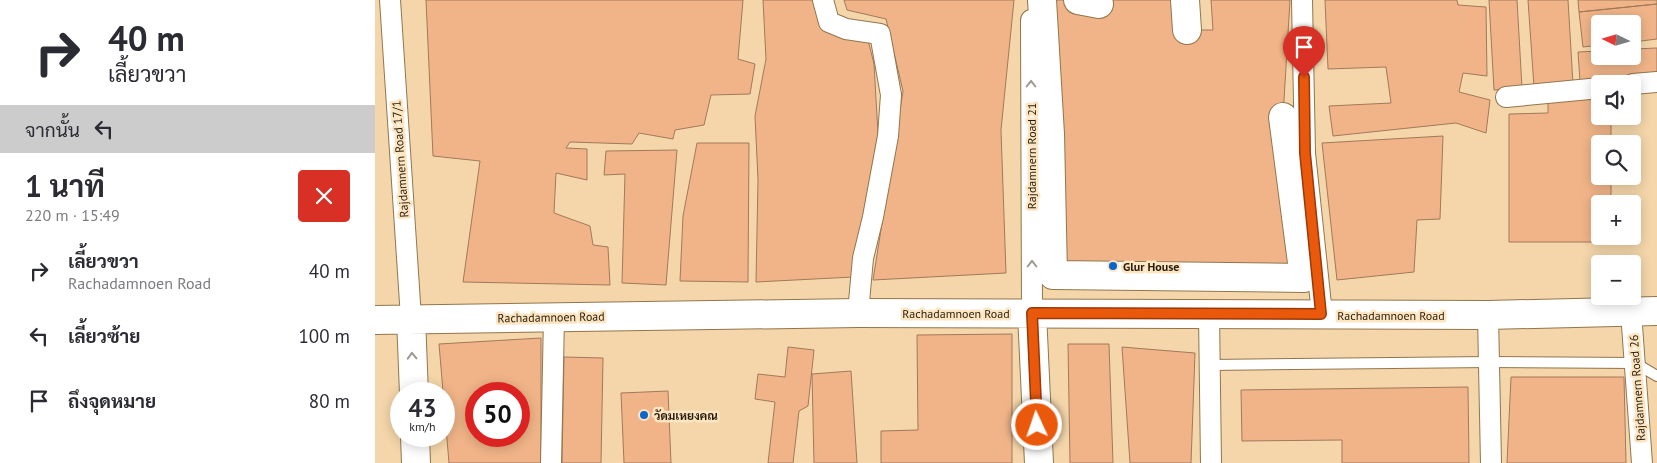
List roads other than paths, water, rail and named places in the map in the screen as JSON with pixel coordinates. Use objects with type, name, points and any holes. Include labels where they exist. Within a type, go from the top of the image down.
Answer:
[{"type":"main road","points":[[1042,0],[1050,134],[1053,275],[1303,278],[1283,117]]},
{"type":"main road","points":[[1078,0],[1099,4],[1098,0]]},
{"type":"main road","name":"Rachadamnoen Road","points":[[375,320],[858,313],[1488,315],[1644,312]]},
{"type":"main road","points":[[1032,313],[1039,463]]},
{"type":"main road","points":[[411,318],[413,382]]},
{"type":"main road","points":[[415,447],[416,463]]},
{"type":"street","name":"Rajdamnern Road 17/1","points":[[390,0],[411,318]]},
{"type":"street","points":[[823,0],[829,22],[846,29],[880,34],[891,95],[888,136],[873,217],[863,258],[858,313]]},
{"type":"street","name":"Rajdamnern Road 21","points":[[1031,0],[1032,313]]},
{"type":"street","points":[[1189,18],[1194,0]]},
{"type":"street","points":[[1302,0],[1305,153],[1321,314]]},
{"type":"street","points":[[1641,83],[1657,82]]},
{"type":"street","points":[[1506,97],[1591,89]]},
{"type":"street","name":"Rajdamnern Road 26","points":[[1642,463],[1635,363],[1644,312]]},
{"type":"street","points":[[1209,314],[1211,463]]},
{"type":"street","points":[[1488,315],[1491,463]]},
{"type":"street","points":[[551,463],[554,317]]},
{"type":"lane","points":[[1210,365],[1490,362],[1635,363],[1657,376]]},
{"type":"place","name":"Glur House","points":[[1113,266]]},
{"type":"place","name":"วัดมเหยงคณ","points":[[644,415]]}]
